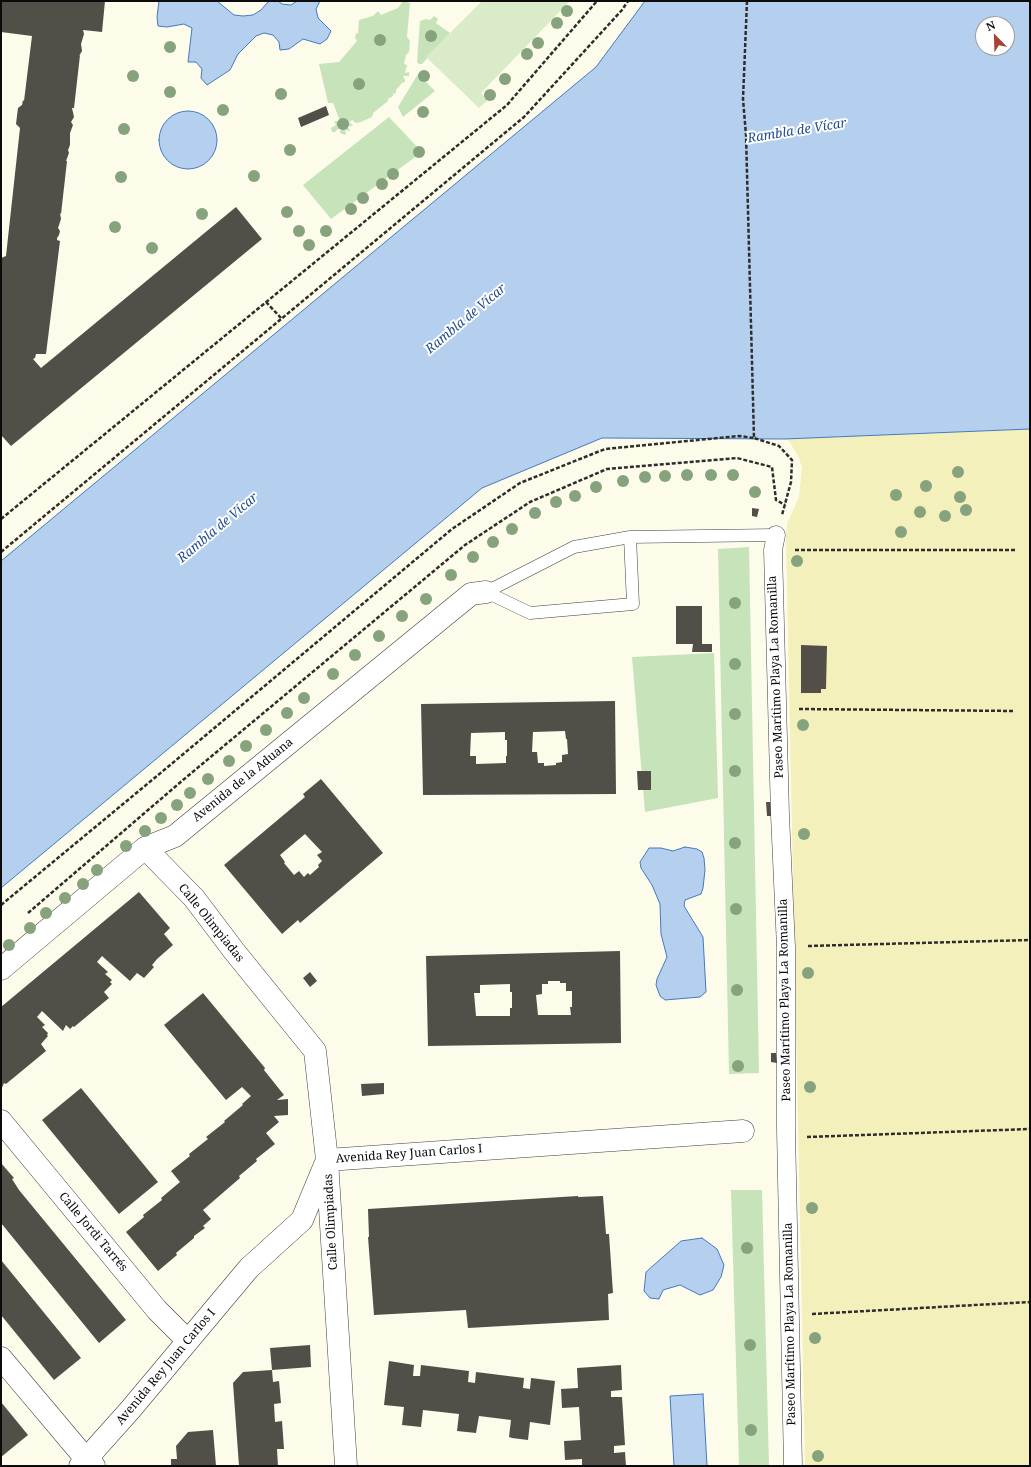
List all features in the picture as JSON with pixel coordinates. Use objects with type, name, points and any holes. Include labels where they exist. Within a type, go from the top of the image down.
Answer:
[{"type":"street","name":"Paseo Marítimo Playa La Romanilla","points":[[774,543],[777,708],[786,947],[786,1138],[793,1466]]},
{"type":"street","name":"Avenida de la Aduana","points":[[1,969],[145,848],[175,836],[471,594],[486,592]]},
{"type":"street","name":"Calle Olimpiadas","points":[[145,848],[194,898],[234,951],[315,1051],[327,1160],[346,1466]]},
{"type":"street","name":"Calle Jordi Tarrés","points":[[1,1121],[157,1310],[188,1341]]},
{"type":"street","name":"Avenida Rey Juan Carlos I","points":[[87,1464],[130,1410],[249,1268],[302,1220],[327,1160],[743,1131]]},
{"type":"street","points":[[1,1358],[87,1464]]},
{"type":"lane","points":[[486,592],[530,613],[633,604],[630,537]]},
{"type":"lane","points":[[486,592],[574,548],[630,537],[774,543]]},
{"type":"path","points":[[1,519],[508,105],[597,1]]},
{"type":"path","points":[[1,552],[524,117],[622,10],[628,1]]},
{"type":"path","points":[[747,1],[743,99],[746,135],[745,161],[754,438]]},
{"type":"path","points":[[266,302],[281,318]]},
{"type":"path","points":[[1,905],[170,766],[452,529],[520,482],[605,449],[739,436],[754,438],[779,446],[792,460],[791,482],[774,543],[1017,550]]},
{"type":"path","points":[[777,708],[1015,711]]},
{"type":"path","points":[[786,947],[1030,940]]},
{"type":"path","points":[[786,1138],[1030,1129]]},
{"type":"path","points":[[790,1315],[1030,1302]]},
{"type":"green space","points":[[403,1],[410,3],[407,37],[410,41],[409,52],[406,55],[404,64],[407,65],[405,73],[409,72],[409,76],[403,76],[405,82],[402,83],[396,90],[396,93],[388,99],[388,101],[373,113],[372,117],[361,122],[356,123],[352,120],[349,122],[353,126],[348,127],[350,131],[345,130],[345,135],[340,133],[340,128],[335,132],[332,132],[331,128],[336,125],[334,121],[340,121],[333,103],[328,103],[319,64],[339,62],[357,41],[355,38],[356,33],[358,34],[359,20],[373,16],[378,11],[381,15],[398,8]]},
{"type":"green space","points":[[482,1],[570,1],[481,93],[488,100],[479,108],[426,57]]},
{"type":"green space","points":[[434,16],[438,19],[436,23],[450,33],[422,64],[419,64],[417,62],[420,21],[426,19],[430,20]]},
{"type":"green space","points":[[418,74],[435,91],[403,117],[398,107]]},
{"type":"green space","points":[[389,117],[422,152],[331,219],[303,185]]},
{"type":"green space","points":[[749,547],[759,1073],[729,1074],[718,549]]},
{"type":"green space","points":[[714,653],[718,798],[645,812],[632,657]]},
{"type":"green space","points":[[731,1190],[762,1190],[769,1466],[739,1466]]},
{"type":"sand","points":[[1030,429],[1030,1466],[805,1466],[786,537],[787,524],[799,497],[802,467],[798,456],[789,441],[784,439]]},
{"type":"water","points":[[159,1],[217,1],[234,15],[243,16],[253,15],[261,10],[270,1],[278,1],[282,4],[291,5],[297,1],[320,1],[316,9],[318,18],[331,31],[327,39],[320,44],[303,39],[289,49],[280,50],[279,42],[273,35],[264,33],[256,36],[238,54],[230,70],[207,85],[201,78],[202,69],[196,62],[188,62],[192,28],[184,24],[167,27],[158,26],[157,17]]},
{"type":"water","name":"Rambla de Vícar","points":[[645,1],[1030,1],[1030,429],[784,439],[602,438],[482,488],[1,888],[1,561],[596,67]]},
{"type":"water","points":[[188,111],[199,113],[212,124],[215,129],[217,140],[215,151],[204,164],[199,167],[188,169],[177,167],[164,156],[161,151],[159,140],[161,129],[172,116],[177,113]]},
{"type":"water","points":[[685,847],[697,849],[702,852],[704,858],[705,870],[701,894],[685,900],[684,906],[703,937],[706,992],[700,997],[665,1000],[660,996],[656,985],[657,979],[667,957],[661,934],[660,904],[652,885],[641,868],[640,862],[649,848],[661,848],[673,851]]},
{"type":"water","points":[[702,1238],[717,1249],[724,1265],[721,1277],[713,1290],[700,1295],[680,1285],[663,1290],[659,1299],[650,1298],[644,1291],[646,1272],[681,1241]]},
{"type":"water","points":[[703,1394],[707,1466],[674,1466],[670,1396]]},
{"type":"building","points":[[1,1],[105,1],[102,32],[83,30],[84,34],[81,44],[82,51],[79,56],[80,55],[74,108],[72,108],[74,117],[71,122],[73,125],[70,133],[69,153],[66,161],[61,214],[60,213],[61,219],[58,228],[60,231],[57,240],[60,241],[46,354],[36,354],[35,358],[33,359],[41,368],[236,207],[262,239],[11,446],[1,435],[1,258],[6,256],[20,128],[16,124],[18,108],[22,105],[23,100],[24,101],[32,36],[1,32]]},
{"type":"building","points":[[326,106],[329,115],[301,127],[298,118]]},
{"type":"building","points":[[752,508],[759,509],[757,517],[752,516]]},
{"type":"building","points":[[676,606],[702,606],[702,644],[712,644],[712,652],[692,652],[693,644],[676,644]]},
{"type":"building","points":[[801,645],[827,646],[826,689],[821,689],[821,693],[801,693]]},
{"type":"building","points":[[615,701],[616,794],[423,795],[421,704]],"holes":[[[565,731],[568,754],[562,755],[562,762],[556,763],[556,765],[544,766],[544,763],[538,763],[537,752],[532,752],[533,732]],[[505,732],[505,740],[507,740],[506,763],[476,764],[476,756],[470,756],[471,733]]]},
{"type":"building","points":[[637,771],[651,771],[651,790],[638,790]]},
{"type":"building","points":[[321,779],[383,853],[300,923],[298,920],[282,934],[224,865],[305,797],[303,794]],"holes":[[[305,834],[322,852],[317,855],[322,861],[318,865],[319,867],[310,875],[308,873],[304,877],[299,871],[294,875],[284,863],[285,862],[280,855]]]},
{"type":"building","points":[[766,802],[774,802],[775,816],[767,816]]},
{"type":"building","points":[[139,892],[170,928],[164,934],[173,945],[157,959],[152,965],[154,967],[144,978],[137,973],[130,981],[102,956],[97,962],[108,972],[105,974],[112,980],[110,982],[112,984],[104,992],[109,998],[74,1027],[73,1026],[70,1029],[66,1025],[63,1031],[42,1011],[37,1017],[45,1025],[42,1027],[48,1033],[48,1036],[41,1044],[46,1051],[6,1084],[4,1083],[1,1090],[1,1007]]},
{"type":"building","points":[[620,951],[621,1043],[428,1046],[426,956]],"holes":[[[548,981],[560,981],[560,983],[566,983],[566,991],[572,991],[572,1007],[570,1007],[571,1015],[538,1015],[536,995],[542,994],[542,984],[548,984]],[[510,984],[510,992],[512,992],[512,1008],[510,1008],[510,1016],[476,1016],[474,993],[480,993],[480,985]]]},
{"type":"building","points":[[310,972],[317,981],[310,987],[303,978]]},
{"type":"building","points":[[203,993],[265,1068],[264,1070],[284,1095],[277,1100],[288,1099],[288,1115],[274,1116],[279,1122],[266,1133],[275,1144],[256,1159],[257,1161],[239,1176],[240,1178],[203,1210],[211,1219],[203,1226],[205,1228],[194,1236],[194,1238],[176,1253],[177,1255],[158,1271],[126,1232],[144,1217],[143,1215],[162,1200],[161,1198],[180,1182],[171,1171],[190,1156],[189,1154],[208,1139],[206,1137],[225,1122],[224,1121],[251,1096],[242,1087],[226,1100],[164,1025]]},
{"type":"building","points":[[771,1053],[776,1053],[777,1063],[771,1062]]},
{"type":"building","points":[[384,1083],[384,1094],[362,1096],[361,1084]]},
{"type":"building","points":[[81,1088],[158,1182],[119,1214],[42,1120]]},
{"type":"building","points":[[1,1163],[14,1178],[12,1179],[19,1190],[126,1320],[99,1343],[1,1223]]},
{"type":"building","points":[[578,1196],[603,1196],[606,1234],[609,1234],[613,1293],[608,1294],[609,1320],[468,1328],[466,1310],[374,1315],[368,1237],[368,1209]]},
{"type":"building","points":[[1,1260],[81,1358],[54,1380],[1,1315]]},
{"type":"building","points":[[310,1345],[311,1367],[272,1370],[270,1348]]},
{"type":"building","points":[[389,1361],[414,1365],[413,1376],[420,1376],[421,1365],[469,1371],[468,1382],[475,1383],[476,1372],[524,1378],[523,1388],[530,1389],[531,1378],[555,1381],[550,1425],[530,1422],[528,1440],[509,1437],[511,1420],[479,1416],[476,1433],[457,1431],[459,1414],[423,1410],[421,1427],[402,1425],[404,1407],[384,1405]]},
{"type":"building","points":[[621,1365],[622,1390],[611,1391],[611,1397],[622,1397],[625,1445],[614,1446],[614,1453],[625,1452],[626,1466],[582,1466],[582,1459],[565,1460],[564,1441],[581,1440],[579,1407],[562,1408],[561,1389],[578,1388],[577,1368]]},
{"type":"building","points":[[272,1370],[273,1382],[279,1381],[281,1403],[274,1404],[275,1422],[282,1421],[284,1449],[277,1449],[278,1466],[239,1466],[233,1383],[243,1372]]},
{"type":"building","points":[[1,1402],[28,1435],[1,1457]]},
{"type":"building","points":[[213,1430],[216,1466],[171,1466],[171,1459],[177,1459],[176,1446],[188,1432]]}]
